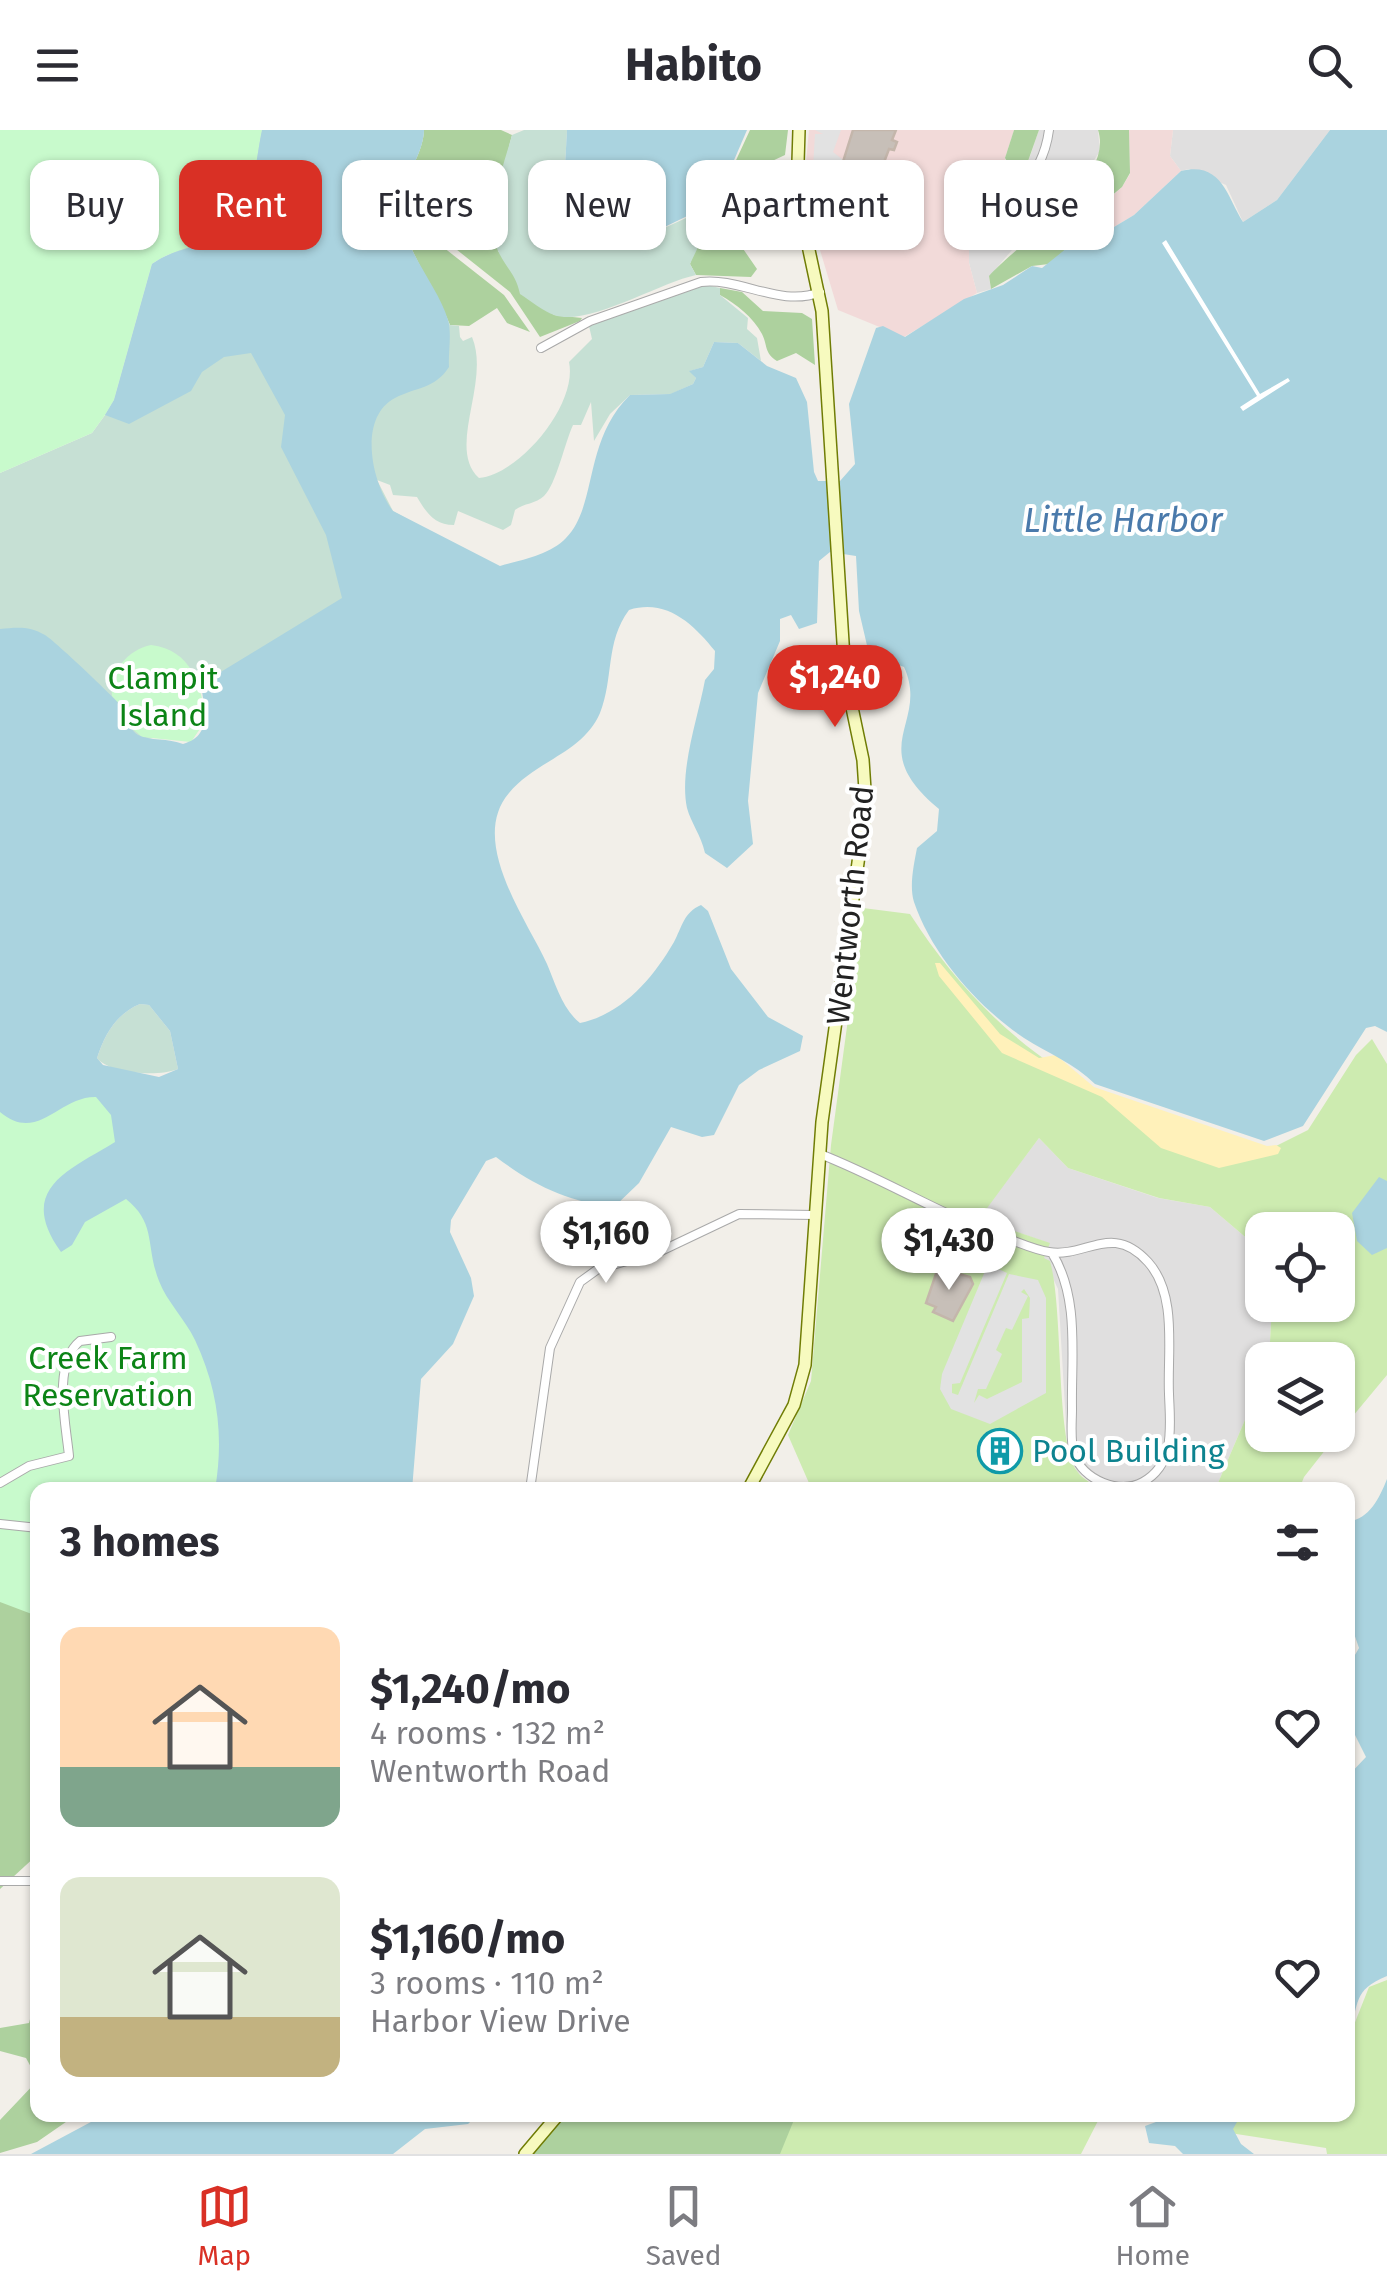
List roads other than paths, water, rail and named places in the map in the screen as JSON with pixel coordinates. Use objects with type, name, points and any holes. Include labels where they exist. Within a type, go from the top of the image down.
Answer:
[{"type":"main road","name":"Wentworth Road","points":[[752,1482],[800,1386],[808,1345],[820,1154],[866,806],[863,760],[845,674],[820,292],[797,194],[798,130]]},
{"type":"main road","points":[[525,2154],[552,2122]]},
{"type":"street","points":[[1039,160],[1049,130]]},
{"type":"street","points":[[541,348],[590,320],[701,282],[715,280],[782,295],[808,296],[820,292]]},
{"type":"street","points":[[820,1154],[946,1216],[1052,1254],[1093,1243],[1124,1245],[1141,1255],[1161,1282],[1169,1360],[1168,1448],[1160,1468],[1142,1482]]},
{"type":"street","points":[[531,1482],[550,1348],[580,1282],[598,1269],[659,1252],[739,1214],[816,1215]]},
{"type":"street","points":[[1052,1254],[1066,1279],[1070,1307],[1074,1453],[1094,1478],[1105,1482]]},
{"type":"street","points":[[0,1483],[24,1468],[69,1456],[66,1362],[80,1342],[111,1337]]},
{"type":"street","points":[[0,1524],[30,1527]]},
{"type":"street","points":[[0,1881],[30,1882]]},
{"type":"water","name":"Little Harbor","points":[[262,130],[424,130],[415,160],[342,160],[342,250],[413,250],[443,306],[450,331],[449,367],[444,374],[383,407],[372,435],[374,469],[393,511],[500,566],[544,553],[566,538],[583,508],[598,452],[615,413],[630,395],[670,394],[693,384],[696,378],[689,371],[703,367],[714,342],[738,343],[767,366],[796,378],[807,402],[814,472],[818,481],[840,481],[855,464],[849,404],[876,328],[883,326],[905,337],[964,299],[1003,285],[1032,266],[1042,268],[1064,250],[1114,250],[1114,227],[1134,215],[1181,171],[1195,169],[1214,176],[1243,222],[1277,200],[1330,130],[1387,130],[1387,1032],[1375,1026],[1366,1028],[1303,1126],[1264,1141],[1095,1084],[990,1011],[958,978],[922,922],[913,896],[913,868],[917,848],[937,831],[939,809],[905,768],[901,751],[910,687],[904,667],[869,654],[859,611],[856,556],[830,552],[819,561],[817,623],[799,629],[791,615],[780,619],[780,641],[758,693],[748,801],[753,844],[727,868],[705,853],[685,793],[690,744],[705,680],[714,669],[715,651],[678,616],[656,608],[629,610],[616,635],[604,700],[592,727],[571,747],[520,782],[498,812],[495,834],[505,880],[564,1004],[580,1023],[610,1012],[635,993],[666,955],[687,916],[701,905],[708,911],[731,969],[768,1017],[803,1036],[800,1051],[759,1070],[739,1085],[714,1135],[702,1137],[671,1127],[639,1183],[614,1207],[552,1191],[496,1157],[486,1161],[451,1220],[450,1232],[471,1278],[474,1296],[453,1344],[421,1379],[413,1482],[216,1482],[219,1432],[209,1377],[195,1340],[159,1281],[142,1217],[126,1199],[85,1222],[72,1245],[61,1252],[48,1230],[46,1197],[65,1173],[115,1142],[111,1115],[96,1097],[71,1103],[26,1123],[0,1112],[0,629],[23,628],[45,635],[125,710],[138,735],[183,744],[193,740],[203,728],[201,684],[342,598],[326,535],[281,447],[285,415],[251,353],[224,357],[202,372],[191,391],[129,424],[105,415],[114,400],[152,264],[176,252],[322,250],[322,160],[257,160]],"holes":[[[140,1004],[149,1005],[170,1031],[178,1069],[159,1077],[103,1065],[97,1058],[112,1026],[124,1013]]]},
{"type":"water","points":[[567,130],[747,130],[734,160],[686,160],[686,217],[666,226],[666,160],[565,160]]},
{"type":"water","points":[[1379,1177],[1387,1181],[1387,1248],[1372,1255],[1357,1241],[1353,1212]]},
{"type":"water","points":[[1387,1479],[1387,1976],[1362,1993],[1355,2011],[1355,1769],[1366,1757],[1355,1735],[1355,1655],[1359,1648],[1355,1636],[1355,1520],[1377,1500]]},
{"type":"water","points":[[91,2122],[470,2122],[425,2129],[393,2154],[31,2154]]},
{"type":"water","points":[[1156,2122],[1237,2122],[1233,2129],[1241,2144],[1254,2154],[1183,2154],[1175,2146],[1149,2143],[1145,2126]]},
{"type":"place","name":"Pool Building","points":[[1000,1451]]},
{"type":"park label","name":"Clampit Island","points":[[163,696]]},
{"type":"park label","name":"Creek Farm Reservation","points":[[108,1376]]}]
